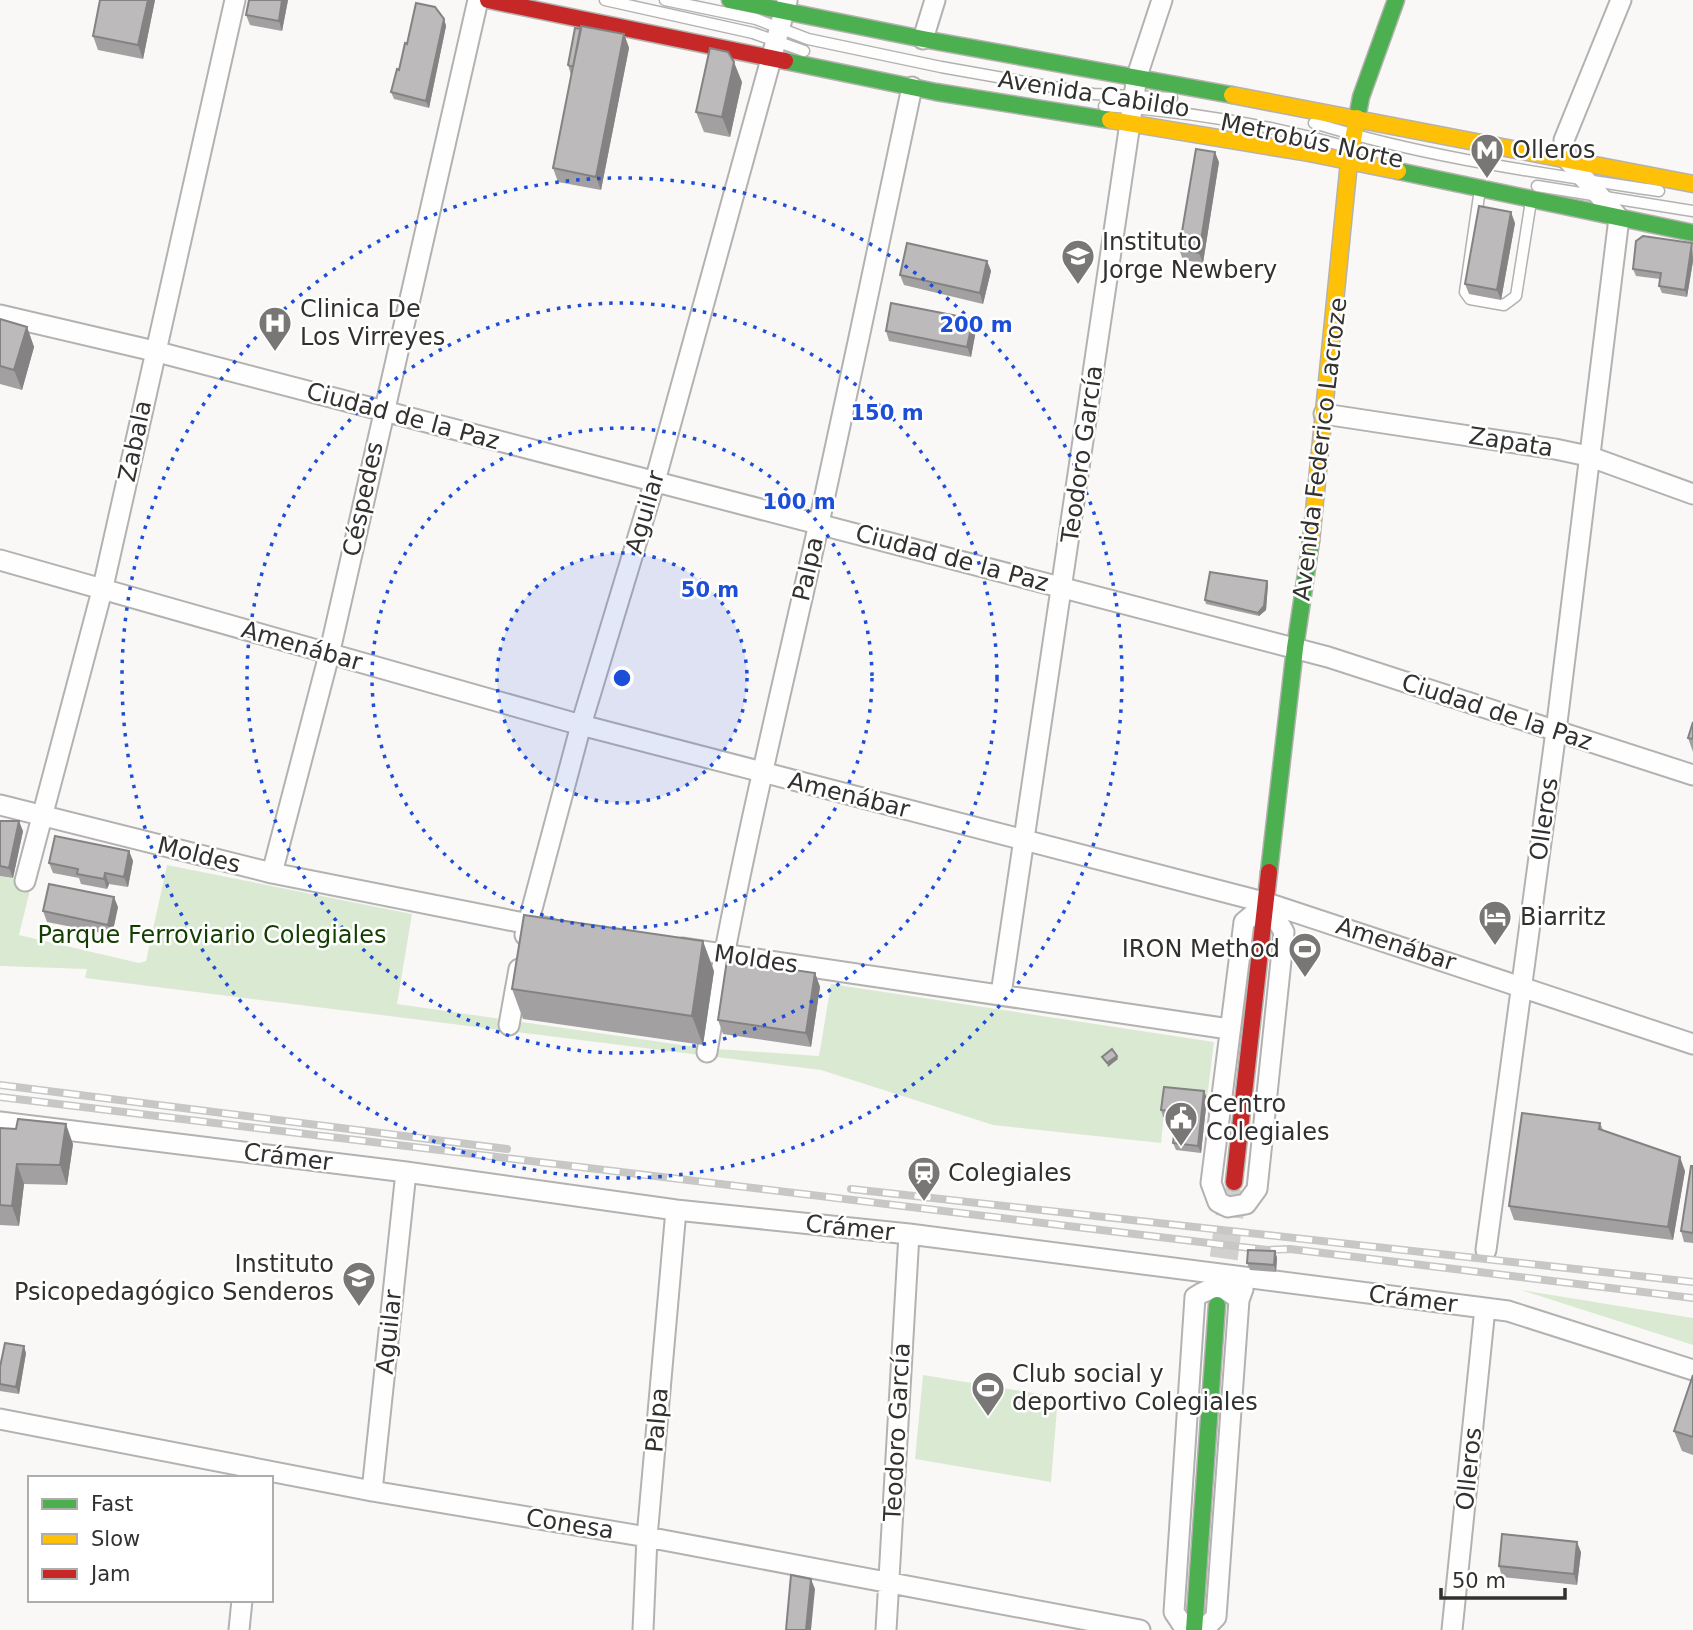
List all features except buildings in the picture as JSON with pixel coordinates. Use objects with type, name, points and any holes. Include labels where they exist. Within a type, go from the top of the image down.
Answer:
[{"type":"main road","name":"Avenida Cabildo","points":[[488,0],[923,39],[1134,101],[1356,118],[1693,184]]},
{"type":"main road","name":"Avenida Cabildo","points":[[730,0],[779,28],[914,80],[1082,118],[1134,101]]},
{"type":"main road","name":"Avenida Federico Lacroze","points":[[1234,1182],[1324,414],[1351,149],[1356,118],[1396,0]]},
{"type":"main road","name":"Avenida Cabildo","points":[[1134,101],[1158,126],[1351,149],[1480,189],[1693,233]]},
{"type":"main road","points":[[1194,1630],[1217,1305]]},
{"type":"street","name":"Zabala","points":[[26,881],[103,587],[235,0]]},
{"type":"street","name":"Céspedes","points":[[272,873],[329,655],[478,0]]},
{"type":"street","points":[[923,39],[935,0]]},
{"type":"street","name":"Teodoro García","points":[[1001,994],[1134,101],[1162,0]]},
{"type":"street","points":[[1619,218],[1567,159],[1564,140],[1622,0]]},
{"type":"street","name":"Aguilar","points":[[509,1025],[527,924],[581,725],[654,481],[779,28]]},
{"type":"street","name":"Palpa","points":[[708,1052],[723,954],[761,772],[819,523],[914,80]]},
{"type":"street","name":"Olleros","points":[[1486,1250],[1556,731],[1619,218]]},
{"type":"street","name":"Ciudad de la Paz","points":[[0,315],[154,351],[1295,648],[1693,775]]},
{"type":"street","name":"Zapata","points":[[1324,414],[1588,456],[1693,494]]},
{"type":"street","name":"Amenábar","points":[[0,560],[103,587],[329,655],[581,725],[1267,903],[1522,985],[1693,1044]]},
{"type":"street","name":"Moldes","points":[[0,805],[272,873],[566,930]]},
{"type":"street","points":[[1267,903],[1284,932],[1262,1148],[1257,1189],[1246,1204],[1235,1207],[1218,1202],[1210,1183],[1244,922],[1267,903]]},
{"type":"street","name":"Moldes","points":[[657,944],[1229,1028]]},
{"type":"street","name":"Crámer","points":[[0,1122],[406,1172],[676,1210],[909,1234],[1508,1311],[1693,1370]]},
{"type":"street","name":"Aguilar","points":[[372,1491],[406,1172]]},
{"type":"street","name":"Palpa","points":[[643,1630],[647,1537],[676,1210]]},
{"type":"street","name":"Teodoro García","points":[[886,1630],[909,1234]]},
{"type":"street","points":[[1203,1630],[1216,1618],[1240,1300],[1250,1279]]},
{"type":"street","points":[[1186,1630],[1174,1612],[1195,1297],[1209,1289],[1220,1287],[1240,1300]]},
{"type":"street","name":"Olleros","points":[[1452,1630],[1485,1308]]},
{"type":"street","name":"Conesa","points":[[0,1419],[256,1473],[647,1537],[888,1580],[1140,1630]]},
{"type":"street","points":[[239,1630],[242,1602]]},
{"type":"lane","name":"Metrobús Norte","points":[[605,0],[753,33],[779,28],[822,55]]},
{"type":"lane","name":"Metrobús Norte","points":[[665,0],[756,19],[820,41],[962,71],[1134,101],[1161,110],[1311,137],[1351,149],[1465,173]]},
{"type":"lane","name":"Metrobús Norte","points":[[1134,101],[1185,100]]},
{"type":"lane","name":"Metrobús Norte","points":[[1288,118],[1351,149],[1415,151],[1587,182],[1667,192]]},
{"type":"lane","points":[[1519,183],[1693,211]]},
{"type":"lane","points":[[1480,189],[1465,292],[1470,299],[1504,305],[1516,296],[1531,199]]},
{"type":"green space","name":"Parque Ferroviario Colegiales","points":[[167,865],[412,914],[397,1004],[703,1048],[819,1056],[831,984],[1214,1042],[1207,1098],[1166,1094],[1161,1143],[993,1125],[821,1070],[85,978],[87,969],[0,966],[0,876],[32,882],[19,935],[139,963],[146,961]]},
{"type":"green space","points":[[1521,1290],[1693,1318],[1693,1345]]},
{"type":"green space","name":"Club social y deportivo Colegiales","points":[[923,1375],[1058,1397],[1051,1482],[915,1459]]},
{"type":"tunnel","points":[[1218,1300],[1234,1182]]},
{"type":"railway","points":[[0,1085],[507,1149]]},
{"type":"railway","points":[[0,1097],[1267,1250],[1290,1249],[1693,1298]]},
{"type":"railway","points":[[851,1189],[1693,1282]]},
{"type":"traffic: fast","points":[[730,0],[923,39],[1232,95]]},
{"type":"traffic: fast","points":[[1357,118],[1361,97],[1396,0]]},
{"type":"traffic: fast","points":[[785,61],[936,92],[1110,120]]},
{"type":"traffic: fast","points":[[1398,171],[1693,233]]},
{"type":"traffic: fast","points":[[1269,872],[1295,648],[1311,541]]},
{"type":"traffic: fast","points":[[1194,1630],[1217,1305]]},
{"type":"traffic: slow","points":[[1232,95],[1693,184]]},
{"type":"traffic: slow","points":[[1311,541],[1349,162],[1357,118]]},
{"type":"traffic: slow","points":[[1110,120],[1309,153],[1398,171]]},
{"type":"traffic: jam","points":[[488,0],[785,61]]},
{"type":"traffic: jam","points":[[1234,1182],[1269,872]]},
{"type":"place","name":"Olleros","points":[[1487,180]]},
{"type":"place","name":"Instituto Jorge Newbery","points":[[1078,286]]},
{"type":"place","name":"Clinica De Los Virreyes","points":[[275,353]]},
{"type":"place","name":"Biarritz","points":[[1495,947]]},
{"type":"place","name":"IRON Method","points":[[1305,979]]},
{"type":"place","name":"Centro Colegiales","points":[[1181,1148]]},
{"type":"place","name":"Colegiales","points":[[924,1203]]},
{"type":"place","name":"Instituto Psicopedagógico Senderos","points":[[359,1308]]},
{"type":"place","name":"Club social y deportivo Colegiales","points":[[988,1418]]}]
